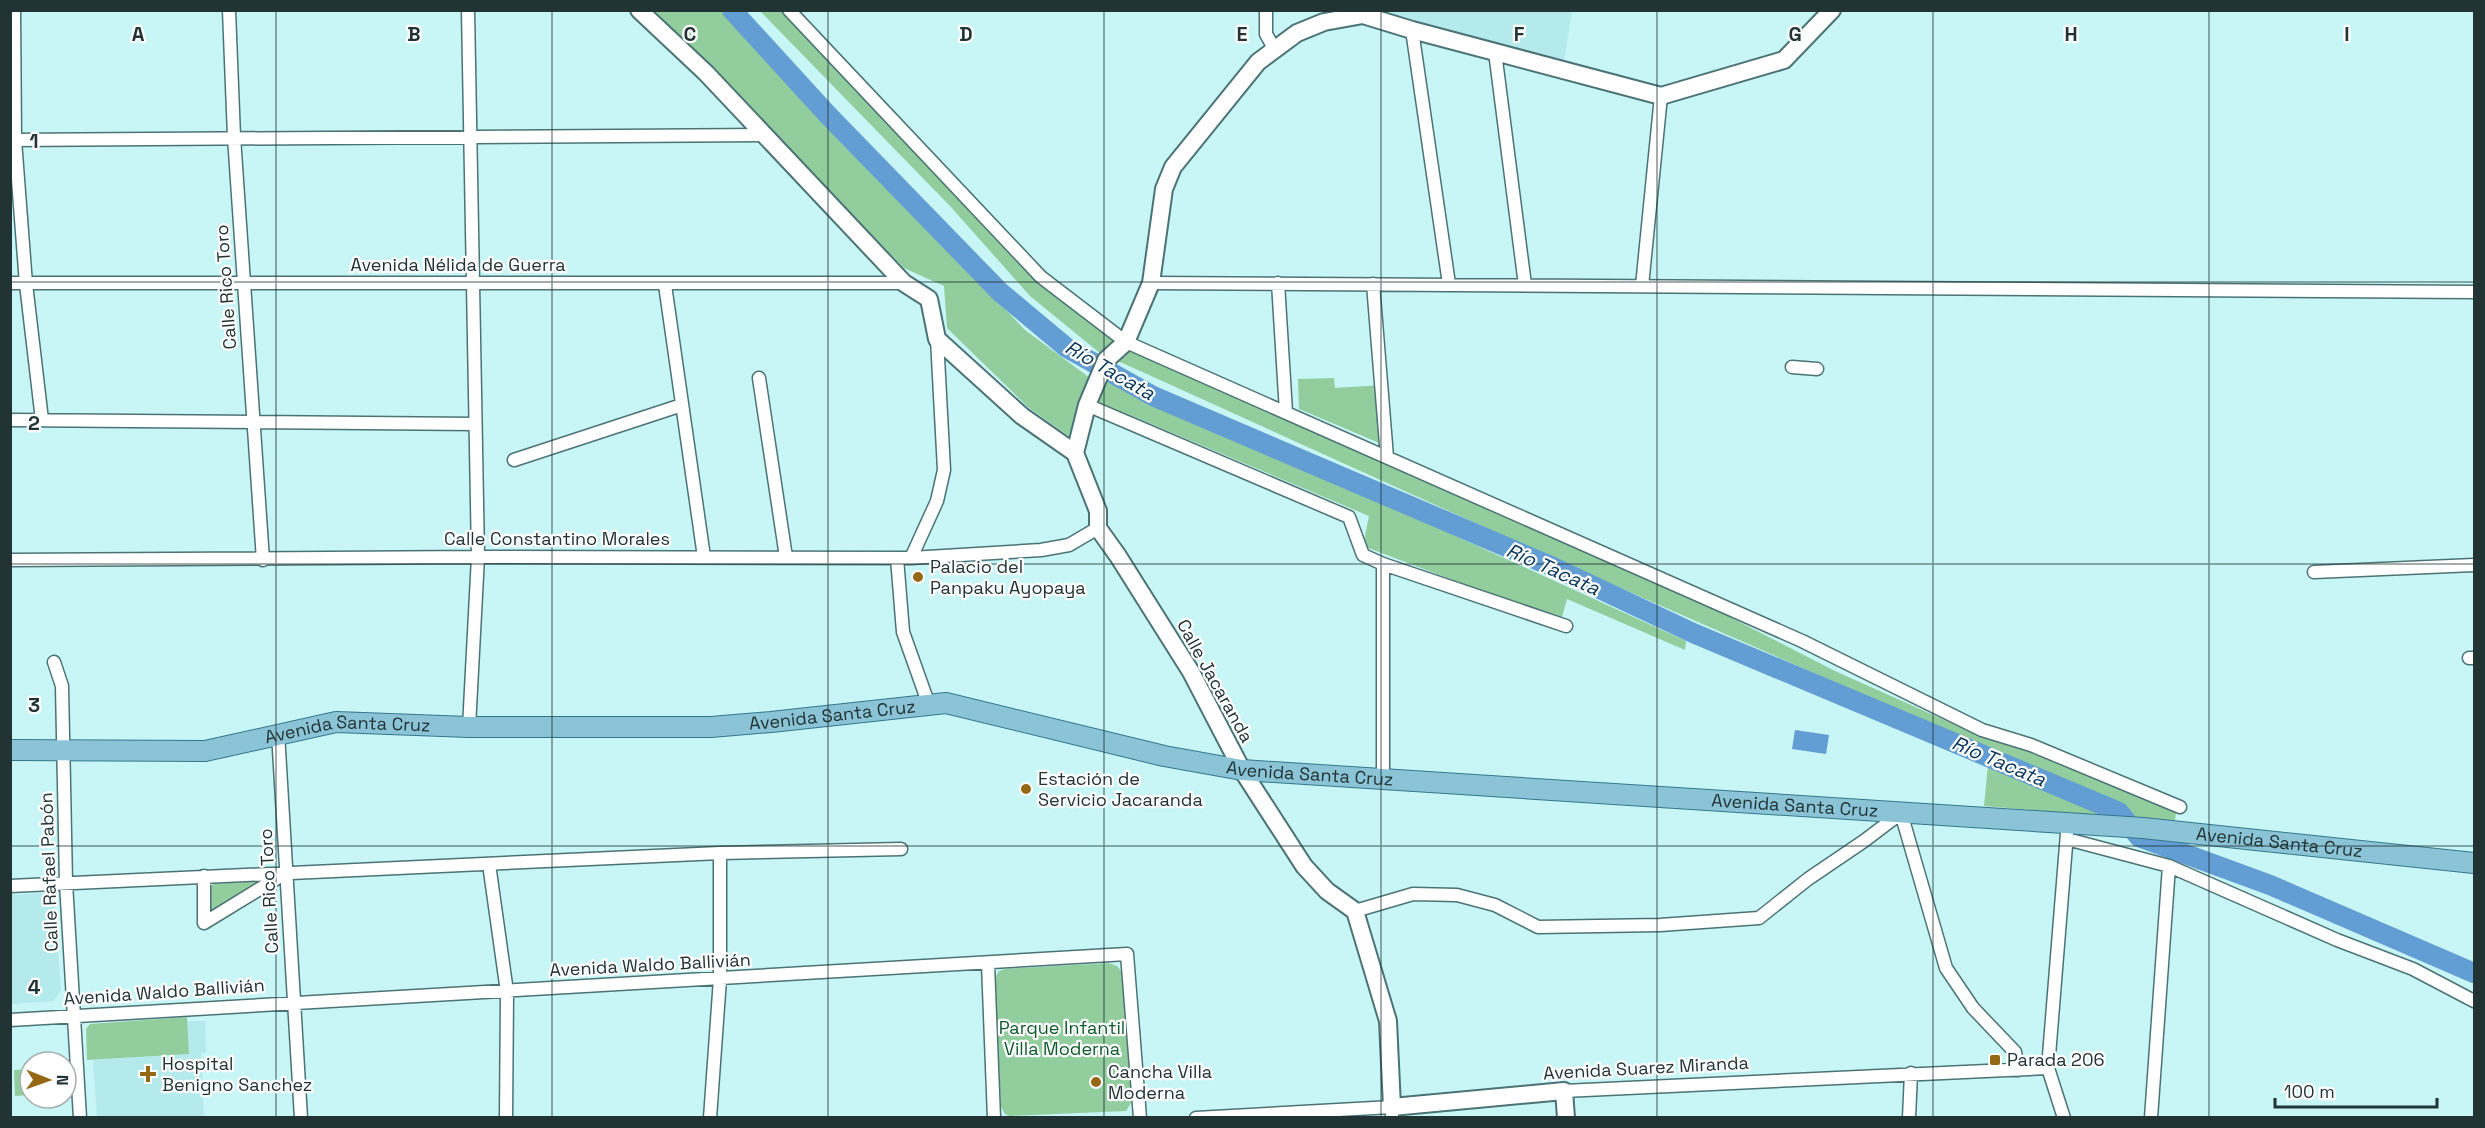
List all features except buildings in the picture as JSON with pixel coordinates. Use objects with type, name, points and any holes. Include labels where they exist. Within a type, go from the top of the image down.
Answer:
[{"type":"main road","name":"Avenida Santa Cruz","points":[[10,750],[206,751],[336,722],[469,727],[711,726],[771,722],[946,703],[1164,756],[1242,770],[1901,813],[2068,831],[2113,826],[2143,828],[2475,863]]},
{"type":"street","points":[[14,10],[13,140],[26,284],[42,420]]},
{"type":"street","name":"Calle Rico Toro","points":[[229,10],[234,137],[263,560]]},
{"type":"street","points":[[468,10],[478,557],[469,727]]},
{"type":"street","points":[[639,10],[706,73],[904,283],[929,299],[937,339],[944,470],[937,501],[911,558]]},
{"type":"street","points":[[789,10],[1041,277],[1126,342],[1802,641],[1982,730],[2031,745],[2180,807]]},
{"type":"street","points":[[1266,10],[1266,34],[1275,50]]},
{"type":"street","points":[[937,339],[1022,416],[1075,453],[1087,405],[1103,367],[1126,342],[1151,283],[1164,189],[1173,167],[1258,62],[1297,33],[1324,22],[1363,15],[1661,96],[1784,60],[1832,10]]},
{"type":"street","points":[[1412,30],[1449,284]]},
{"type":"street","points":[[1495,52],[1525,285]]},
{"type":"street","points":[[1642,286],[1661,96]]},
{"type":"street","points":[[13,140],[764,135]]},
{"type":"street","name":"Avenida Nélida de Guerra","points":[[10,283],[665,285],[904,283]]},
{"type":"street","points":[[1151,283],[2475,292]]},
{"type":"street","points":[[1278,283],[1286,412]]},
{"type":"street","points":[[1373,284],[1387,457]]},
{"type":"street","points":[[665,285],[704,556]]},
{"type":"street","points":[[1792,367],[1817,369]]},
{"type":"street","points":[[759,378],[786,557]]},
{"type":"street","points":[[513,460],[682,405]]},
{"type":"street","points":[[1087,405],[1349,517],[1363,555],[1383,564],[1566,626]]},
{"type":"street","points":[[10,420],[475,424]]},
{"type":"street","name":"Calle Jacaranda","points":[[1075,453],[1098,511],[1098,528],[1191,672],[1242,770],[1304,866],[1327,891],[1355,911]]},
{"type":"street","name":"Calle Constantino Morales","points":[[10,560],[704,556],[911,558],[1041,550],[1069,545],[1098,528]]},
{"type":"street","points":[[897,558],[903,632],[928,705]]},
{"type":"street","points":[[1383,564],[1383,780]]},
{"type":"street","points":[[2314,572],[2475,565]]},
{"type":"street","name":"Calle Rafael Pabón","points":[[54,662],[62,686],[66,883],[80,1118]]},
{"type":"street","name":"Calle Rico Toro","points":[[279,733],[285,873],[301,1118]]},
{"type":"street","points":[[1392,1112],[1388,1020],[1355,911],[1413,894],[1457,896],[1495,905],[1538,927],[1660,925],[1759,918],[1808,879],[1901,813],[1946,968],[1973,1008],[2015,1052],[2018,1070]]},
{"type":"street","points":[[2064,1118],[2048,1068],[2068,831],[2169,866],[2337,940],[2413,969],[2475,1001]]},
{"type":"street","points":[[10,886],[720,853],[902,849]]},
{"type":"street","points":[[710,1118],[720,979],[720,853]]},
{"type":"street","points":[[489,864],[507,992],[507,1118]]},
{"type":"street","points":[[2151,1118],[2169,866]]},
{"type":"street","points":[[204,876],[204,923],[285,873]]},
{"type":"street","name":"Avenida Waldo Ballivián","points":[[10,1020],[1127,954],[1140,1118]]},
{"type":"street","points":[[988,964],[994,1118]]},
{"type":"street","name":"Avenida Suarez Miranda","points":[[1196,1118],[1392,1112],[1564,1091],[2048,1068]]},
{"type":"street","points":[[1910,1118],[1911,1073]]},
{"type":"street","points":[[1564,1091],[1566,1118]]},
{"type":"shaded area","points":[[1377,11],[1572,11],[1564,62]]},
{"type":"shaded area","points":[[44,893],[54,901],[61,990],[54,1001],[11,1004],[11,895]]},
{"type":"shaded area","name":"Hospital Benigno Sanchez","points":[[187,1021],[205,1021],[206,1053],[201,1053],[204,1117],[97,1117],[93,1060],[189,1054]]},
{"type":"green space","points":[[655,11],[723,11],[1025,330],[1090,378],[1069,436],[1029,408],[947,328],[944,286],[904,268]]},
{"type":"green space","points":[[760,11],[785,11],[1034,277],[1116,340],[1101,354],[1030,296],[950,206]]},
{"type":"green space","points":[[1131,348],[1714,609],[1835,671],[1978,735],[2029,750],[2176,810],[2175,822],[2128,818],[2126,810],[1559,561],[1118,361]]},
{"type":"green space","points":[[1107,377],[1204,427],[1379,501],[1686,641],[1685,650],[1567,599],[1562,617],[1458,582],[1363,546],[1369,516],[1099,402]]},
{"type":"green space","points":[[1334,378],[1335,388],[1382,385],[1384,445],[1299,409],[1298,379]]},
{"type":"green space","points":[[1988,765],[2114,817],[1984,806]]},
{"type":"green space","points":[[267,881],[217,911],[209,908],[209,889],[213,884]]},
{"type":"green space","name":"Parque Infantil Villa Moderna","points":[[1109,963],[1117,966],[1121,971],[1133,1100],[1126,1111],[1009,1116],[1005,1114],[1001,1107],[995,978],[999,971]]},
{"type":"green space","points":[[187,1017],[189,1054],[87,1060],[86,1029],[90,1024]]},
{"type":"green space","points":[[14,1070],[18,1070],[18,1096],[15,1096]]},
{"type":"water","points":[[1795,730],[1829,735],[1826,754],[1792,749]]},
{"type":"waterway","name":"Río Tacata","points":[[732,10],[827,114],[1000,292],[1067,348],[1153,396],[1553,567],[1693,633],[2119,812],[2139,837],[2270,885],[2474,973]]},
{"type":"place","name":"Palacio del Panpaku Ayopaya","points":[[918,577]]},
{"type":"place","name":"Estación de Servicio Jacaranda","points":[[1026,789]]},
{"type":"place","name":"Parada 206","points":[[1995,1060]]},
{"type":"place","name":"Hospital Benigno Sanchez","points":[[148,1074]]},
{"type":"place","name":"Cancha Villa Moderna","points":[[1096,1082]]}]
